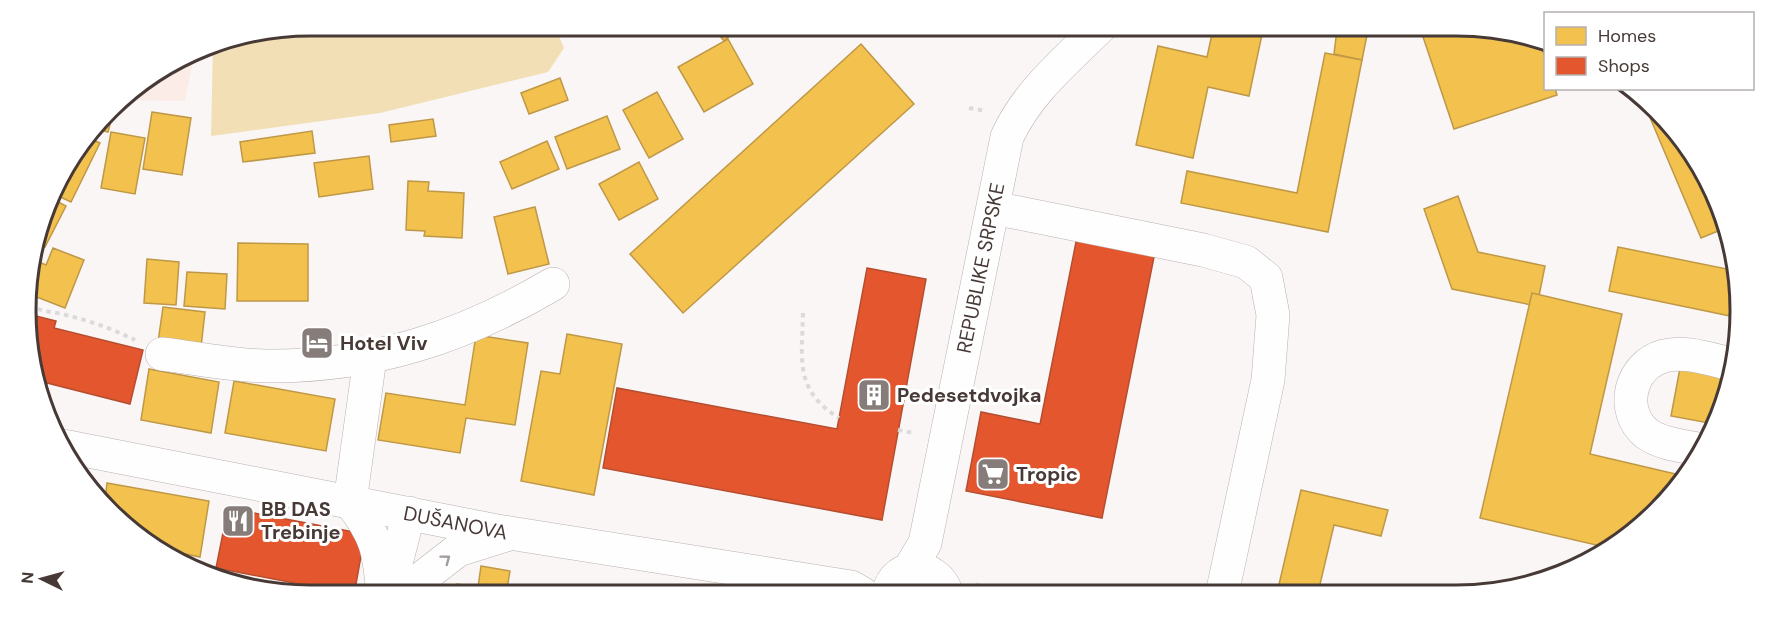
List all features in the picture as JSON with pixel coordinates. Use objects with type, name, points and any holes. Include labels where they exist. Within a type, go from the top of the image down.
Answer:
[{"type":"street","name":"REPUBLIKE SRPSKE","points":[[924,579],[1006,136],[1016,116],[1036,89],[1092,36]]},
{"type":"street","points":[[993,208],[1203,250],[1246,262],[1266,278],[1273,315],[1268,380],[1224,585]]},
{"type":"street","points":[[162,354],[266,366],[370,358],[419,346],[465,330],[510,309],[553,284]]},
{"type":"street","points":[[1693,448],[1663,442],[1644,431],[1633,414],[1630,394],[1637,375],[1646,364],[1662,356],[1683,355],[1725,363]]},
{"type":"street","points":[[370,358],[350,502],[374,535],[380,560],[382,585]]},
{"type":"street","name":"DUŠANOVA","points":[[73,448],[409,513],[822,585]]},
{"type":"street","points":[[390,585],[409,513]]},
{"type":"street","points":[[413,585],[458,550],[513,532]]},
{"type":"street","points":[[890,585],[924,579]]},
{"type":"path","points":[[36,310],[64,314],[118,331],[162,354]]},
{"type":"path","points":[[803,313],[802,373],[811,395],[839,418]]},
{"type":"path","points":[[898,430],[914,434]]},
{"type":"shaded area","points":[[310,36],[559,36],[564,48],[548,72],[380,113],[211,136],[213,54],[239,45],[275,38]]},
{"type":"shaded area","points":[[193,62],[185,101],[134,100],[158,82]]},
{"type":"building: Homes","points":[[720,36],[730,36],[724,41]]},
{"type":"building: Homes","points":[[1212,36],[1262,36],[1249,96],[1208,87],[1193,158],[1136,145],[1158,46],[1207,57]]},
{"type":"building: Homes","points":[[1336,36],[1367,36],[1362,60],[1334,54]]},
{"type":"building: Homes","points":[[1423,36],[1491,38],[1543,51],[1544,90],[1556,90],[1557,95],[1454,129]]},
{"type":"building: Homes","points":[[728,39],[753,84],[704,112],[678,67]]},
{"type":"building: Homes","points":[[861,44],[914,104],[683,313],[630,254]]},
{"type":"building: Homes","points":[[1325,53],[1362,60],[1328,232],[1181,203],[1187,171],[1297,193]]},
{"type":"building: Homes","points":[[560,78],[568,100],[529,114],[521,93]]},
{"type":"building: Homes","points":[[657,92],[683,139],[649,158],[623,110]]},
{"type":"building: Homes","points":[[152,112],[191,118],[182,175],[143,169]]},
{"type":"building: Homes","points":[[1649,115],[1684,158],[1709,205],[1718,231],[1701,238]]},
{"type":"building: Homes","points":[[607,116],[620,149],[567,169],[555,137]]},
{"type":"building: Homes","points":[[433,119],[436,136],[391,142],[389,125]]},
{"type":"building: Homes","points":[[111,122],[108,132],[103,131]]},
{"type":"building: Homes","points":[[312,131],[315,153],[243,162],[240,142]]},
{"type":"building: Homes","points":[[111,132],[145,138],[135,194],[101,188]]},
{"type":"building: Homes","points":[[95,141],[100,143],[71,202],[60,197],[64,189],[93,143]]},
{"type":"building: Homes","points":[[547,141],[559,169],[512,189],[500,162]]},
{"type":"building: Homes","points":[[369,156],[373,189],[319,197],[314,163]]},
{"type":"building: Homes","points":[[639,162],[658,199],[619,220],[599,184]]},
{"type":"building: Homes","points":[[408,181],[429,182],[428,191],[464,193],[462,238],[424,236],[425,231],[406,230]]},
{"type":"building: Homes","points":[[1458,196],[1478,252],[1545,266],[1537,306],[1452,289],[1424,209]]},
{"type":"building: Homes","points":[[58,202],[66,206],[45,247],[45,239]]},
{"type":"building: Homes","points":[[535,207],[549,264],[508,274],[494,217]]},
{"type":"building: Homes","points":[[238,243],[308,244],[308,301],[237,301]]},
{"type":"building: Homes","points":[[1618,247],[1727,269],[1730,316],[1609,291]]},
{"type":"building: Homes","points":[[53,248],[84,260],[65,308],[37,297],[40,262],[46,265]]},
{"type":"building: Homes","points":[[147,259],[179,262],[176,305],[144,303]]},
{"type":"building: Homes","points":[[187,272],[227,274],[225,309],[184,306]]},
{"type":"building: Homes","points":[[1532,293],[1622,314],[1590,454],[1676,474],[1650,505],[1623,528],[1597,545],[1480,518]]},
{"type":"building: Homes","points":[[163,307],[205,312],[201,347],[158,342]]},
{"type":"building: Homes","points":[[567,334],[622,344],[594,495],[521,481],[541,371],[560,374]]},
{"type":"building: Homes","points":[[476,335],[528,343],[515,425],[466,418],[460,453],[378,440],[386,393],[465,405]]},
{"type":"building: Homes","points":[[1680,368],[1722,375],[1706,423],[1671,416]]},
{"type":"building: Homes","points":[[149,369],[219,382],[211,433],[141,420]]},
{"type":"building: Homes","points":[[234,381],[335,399],[326,451],[225,433]]},
{"type":"building: Homes","points":[[107,483],[209,501],[200,557],[183,553],[158,539],[116,505],[106,493]]},
{"type":"building: Homes","points":[[1301,490],[1388,510],[1381,536],[1334,525],[1320,585],[1279,585]]},
{"type":"building: Homes","points":[[481,566],[510,571],[508,585],[478,585]]},
{"type":"building: Shops","points":[[1077,237],[1155,252],[1102,518],[966,491],[981,412],[1040,424]]},
{"type":"building: Shops","name":"Pedesetdvojka","points":[[867,268],[926,279],[882,520],[603,468],[617,388],[837,429]]},
{"type":"building: Shops","points":[[36,316],[56,321],[54,328],[143,350],[130,404],[47,383],[46,385],[38,346]]},
{"type":"building: Shops","points":[[228,508],[365,534],[356,585],[302,585],[216,568]]},
{"type":"place","name":"Hotel Viv","points":[[317,343]]},
{"type":"place","name":"Pedesetdvojka","points":[[874,395]]},
{"type":"place","name":"Tropic","points":[[993,474]]},
{"type":"place","name":"BB DAS Trebinje","points":[[238,521]]}]
